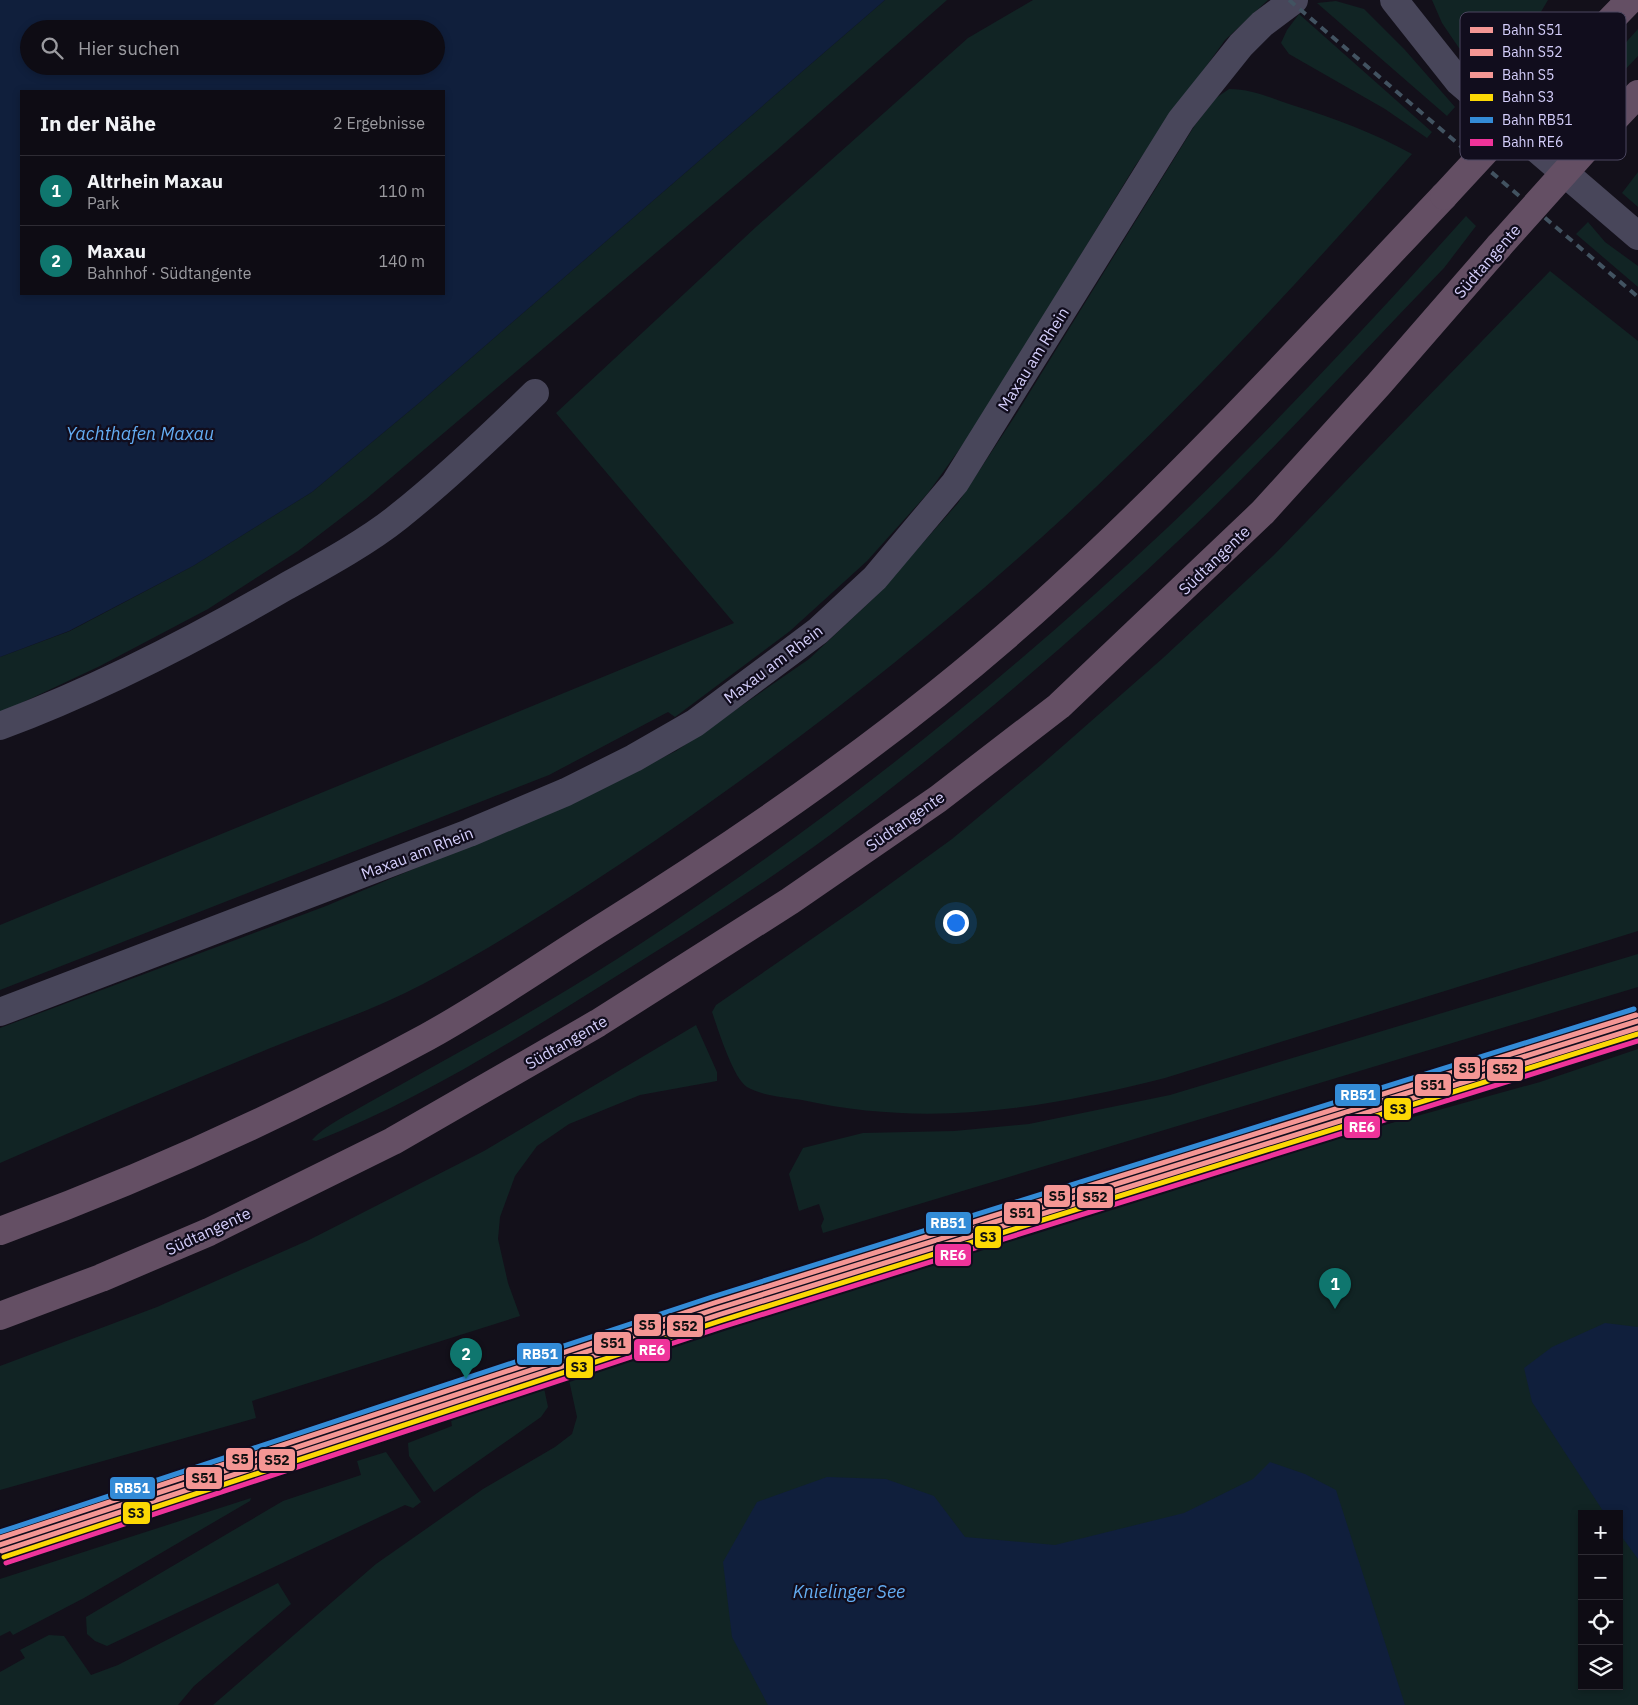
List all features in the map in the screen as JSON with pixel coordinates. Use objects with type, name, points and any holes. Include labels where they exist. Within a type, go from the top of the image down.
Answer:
[{"type":"highway","points":[[1618,12],[1630,0]]},
{"type":"highway","name":"Südtangente","points":[[1626,107],[1638,94]]},
{"type":"highway","points":[[0,1232],[183,1158],[260,1123],[429,1036],[693,871],[846,764],[942,689],[1078,571],[1170,483],[1477,160]]},
{"type":"highway","name":"Südtangente","points":[[0,1316],[101,1278],[209,1232],[393,1141],[598,1023],[790,901],[938,799],[1059,706],[1262,512],[1379,384],[1576,160]]},
{"type":"street","name":"Maxau am Rhein","points":[[0,1012],[469,833],[566,792],[634,758],[695,723],[818,631],[875,578],[954,483],[1181,120],[1241,45],[1262,24],[1294,0]]},
{"type":"street","points":[[1394,0],[1460,83]]},
{"type":"street","points":[[1550,160],[1638,236]]},
{"type":"street","points":[[8,723],[139,666],[223,624],[396,519],[460,465],[535,393]]},
{"type":"green space","points":[[885,0],[947,0],[777,150],[366,499],[298,551],[208,609],[100,666],[0,713],[0,657],[70,631],[193,566],[312,492],[419,403]]},
{"type":"green space","points":[[1033,0],[1268,0],[1225,40],[1135,166],[979,422],[928,493],[867,561],[790,631],[675,717],[668,712],[549,775],[0,990],[0,925],[734,623],[556,413],[756,227],[968,38]]},
{"type":"green space","points":[[1432,0],[1548,0],[1540,12],[1460,12],[1460,49],[1442,23]]},
{"type":"green space","points":[[1336,1],[1364,9],[1405,50],[1455,107],[1447,116],[1317,3]]},
{"type":"green space","points":[[1299,14],[1432,132],[1427,138],[1385,109],[1289,54],[1281,43],[1287,30]]},
{"type":"green space","points":[[1638,29],[1638,56],[1626,69],[1626,42]]},
{"type":"green space","points":[[1229,89],[1254,92],[1323,115],[1398,146],[1412,154],[1286,294],[1199,385],[1110,474],[1016,560],[866,686],[762,765],[656,840],[482,951],[423,984],[385,1002],[201,1077],[0,1163],[0,1028],[326,906],[572,802],[676,751],[809,659],[876,596],[958,503],[1015,416],[1195,125],[1216,98]]},
{"type":"green space","points":[[1638,172],[1638,207],[1622,193]]},
{"type":"green space","points":[[1466,216],[1476,226],[1444,268],[1257,464],[1106,608],[924,762],[830,835],[775,874],[692,929],[536,1026],[465,1068],[392,1107],[355,1125],[316,1141],[312,1140],[338,1120],[539,1007],[656,934],[832,810],[947,721],[1058,627],[1205,492],[1319,376]]},
{"type":"green space","points":[[1588,222],[1605,242],[1638,266],[1638,287],[1576,234]]},
{"type":"green space","points":[[1550,271],[1638,341],[1638,931],[1165,1078],[1029,1106],[940,1114],[895,1113],[774,1096],[747,1087],[736,1074],[726,1052],[712,1012],[716,1005],[861,905],[952,839],[1040,766],[1163,658],[1274,555]]},
{"type":"green space","points":[[1638,954],[1638,987],[823,1233],[821,1226],[824,1219],[819,1204],[799,1211],[789,1174],[803,1148],[863,1133],[954,1131],[1029,1124],[1170,1095]]},
{"type":"green space","points":[[696,1025],[717,1072],[717,1081],[640,1095],[569,1124],[537,1146],[515,1176],[500,1217],[498,1239],[508,1283],[520,1316],[252,1401],[256,1418],[0,1490],[0,1366],[157,1307],[309,1240],[484,1151]]},
{"type":"green space","points":[[1638,1049],[1638,1705],[213,1705],[376,1564],[483,1489],[555,1447],[572,1434],[577,1417],[569,1380],[658,1349],[1119,1204],[1370,1129],[1540,1082]]},
{"type":"green space","points":[[544,1388],[548,1407],[541,1417],[434,1492],[409,1456],[408,1443],[452,1426],[451,1420]]},
{"type":"green space","points":[[386,1452],[421,1502],[413,1508],[405,1505],[107,1646],[95,1641],[87,1634],[86,1617],[283,1501],[361,1475],[357,1461]]},
{"type":"green space","points":[[251,1498],[250,1501],[84,1598],[13,1635],[10,1631],[0,1636],[0,1579]]},
{"type":"green space","points":[[278,1583],[291,1604],[194,1686],[178,1705],[0,1705],[0,1672],[25,1658],[20,1650],[49,1635],[64,1636],[91,1675],[118,1665]]},
{"type":"water","name":"Yachthafen Maxau","points":[[0,0],[885,0],[419,403],[312,492],[193,566],[69,631],[0,657]]},
{"type":"water","points":[[1605,1323],[1638,1327],[1638,1559],[1623,1538],[1623,1510],[1602,1510],[1532,1402],[1524,1368],[1552,1347]]},
{"type":"water","name":"Knielinger See","points":[[1270,1462],[1305,1474],[1336,1490],[1405,1705],[768,1705],[732,1637],[723,1562],[757,1502],[827,1477],[886,1479],[934,1496],[965,1537],[1055,1545],[1184,1513],[1253,1479]]},
{"type":"railway","points":[[1289,0],[1460,146]]},
{"type":"railway","points":[[1477,160],[1638,297]]},
{"type":"rail line","name":"RB51","points":[[0,1532],[712,1297],[1634,1009]]},
{"type":"rail line","name":"S5","points":[[0,1538],[714,1303],[1636,1015]]},
{"type":"rail line","name":"S51","points":[[0,1545],[716,1309],[1638,1021]]},
{"type":"rail line","name":"S52","points":[[2,1551],[718,1315],[1638,1028]]},
{"type":"rail line","name":"S3","points":[[4,1557],[720,1321],[1638,1034]]},
{"type":"rail line","name":"RE6","points":[[6,1563],[722,1327],[1638,1041]]},
{"type":"place","name":"Altrhein Maxau","points":[[1335,1309]]},
{"type":"place","name":"Maxau","points":[[466,1379]]}]
